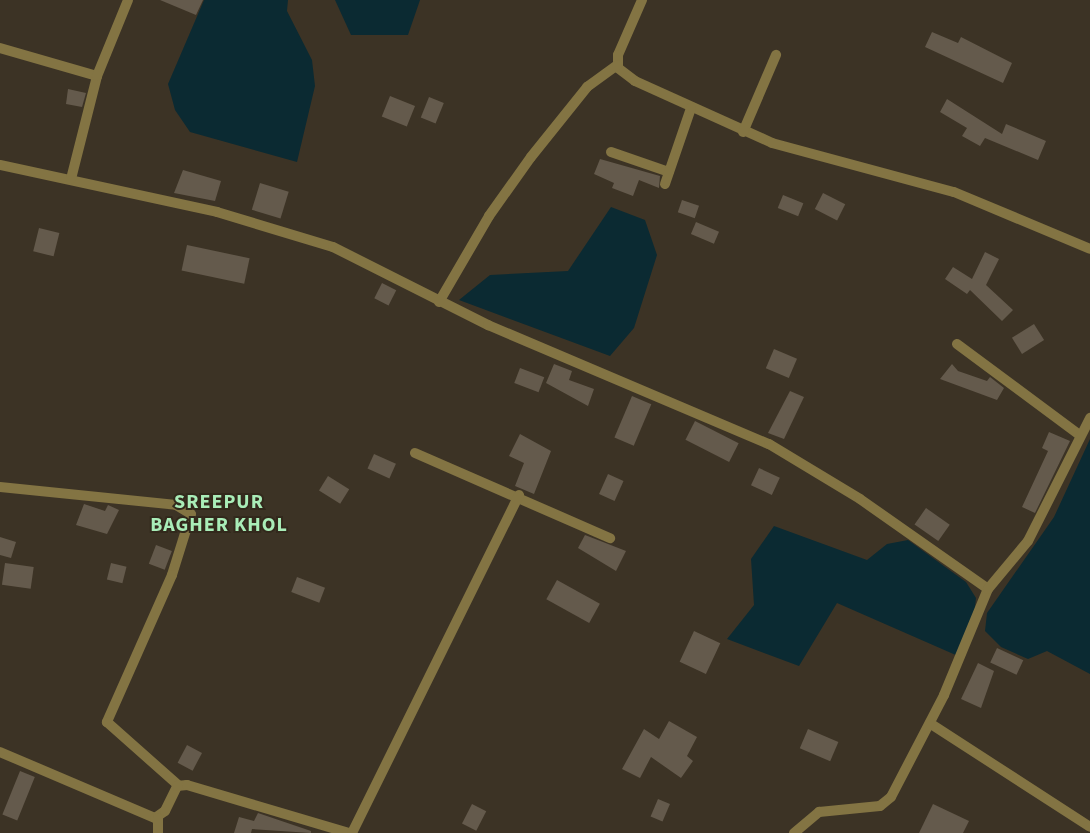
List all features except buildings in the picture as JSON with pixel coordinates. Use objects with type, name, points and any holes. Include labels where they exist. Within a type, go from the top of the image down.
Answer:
[{"type":"street","points":[[71,178],[98,76],[128,0]]},
{"type":"street","points":[[439,302],[489,216],[531,157],[587,86],[617,65],[620,47],[642,0]]},
{"type":"street","points":[[0,48],[98,76]]},
{"type":"street","points":[[743,132],[776,55]]},
{"type":"street","points":[[617,65],[635,81],[743,132],[837,163],[954,192],[1090,250]]},
{"type":"street","points":[[665,184],[691,108]]},
{"type":"street","points":[[610,152],[669,172]]},
{"type":"street","points":[[0,165],[71,178],[303,236],[360,260],[439,302],[775,447],[860,499],[988,589]]},
{"type":"street","points":[[957,344],[1078,434]]},
{"type":"street","points":[[794,833],[819,812],[886,803],[931,724],[988,589],[1028,541],[1078,434],[1090,418]]},
{"type":"street","points":[[415,453],[519,495],[610,538]]},
{"type":"street","points":[[0,487],[176,505],[191,514],[172,575],[107,722],[178,785],[269,807],[350,833],[519,495]]},
{"type":"street","points":[[931,724],[1090,827]]},
{"type":"street","points":[[0,752],[158,818]]},
{"type":"street","points":[[158,833],[158,818],[178,785]]},
{"type":"water","points":[[204,0],[288,0],[287,11],[312,60],[315,86],[297,162],[190,132],[175,110],[168,84]]},
{"type":"water","points":[[335,0],[420,0],[408,35],[351,35]]},
{"type":"water","points":[[611,207],[645,220],[657,255],[634,328],[610,356],[459,300],[490,275],[568,271]]},
{"type":"water","points":[[1090,439],[1090,674],[1047,651],[1028,659],[1001,647],[985,631],[987,613],[1054,517]]},
{"type":"water","points":[[774,526],[867,560],[887,544],[908,540],[966,582],[976,598],[972,634],[958,656],[837,603],[799,666],[727,639],[754,605],[751,559]]},
{"type":"district","name":"SREEPUR BAGHER KHOL","points":[[219,514]]}]
